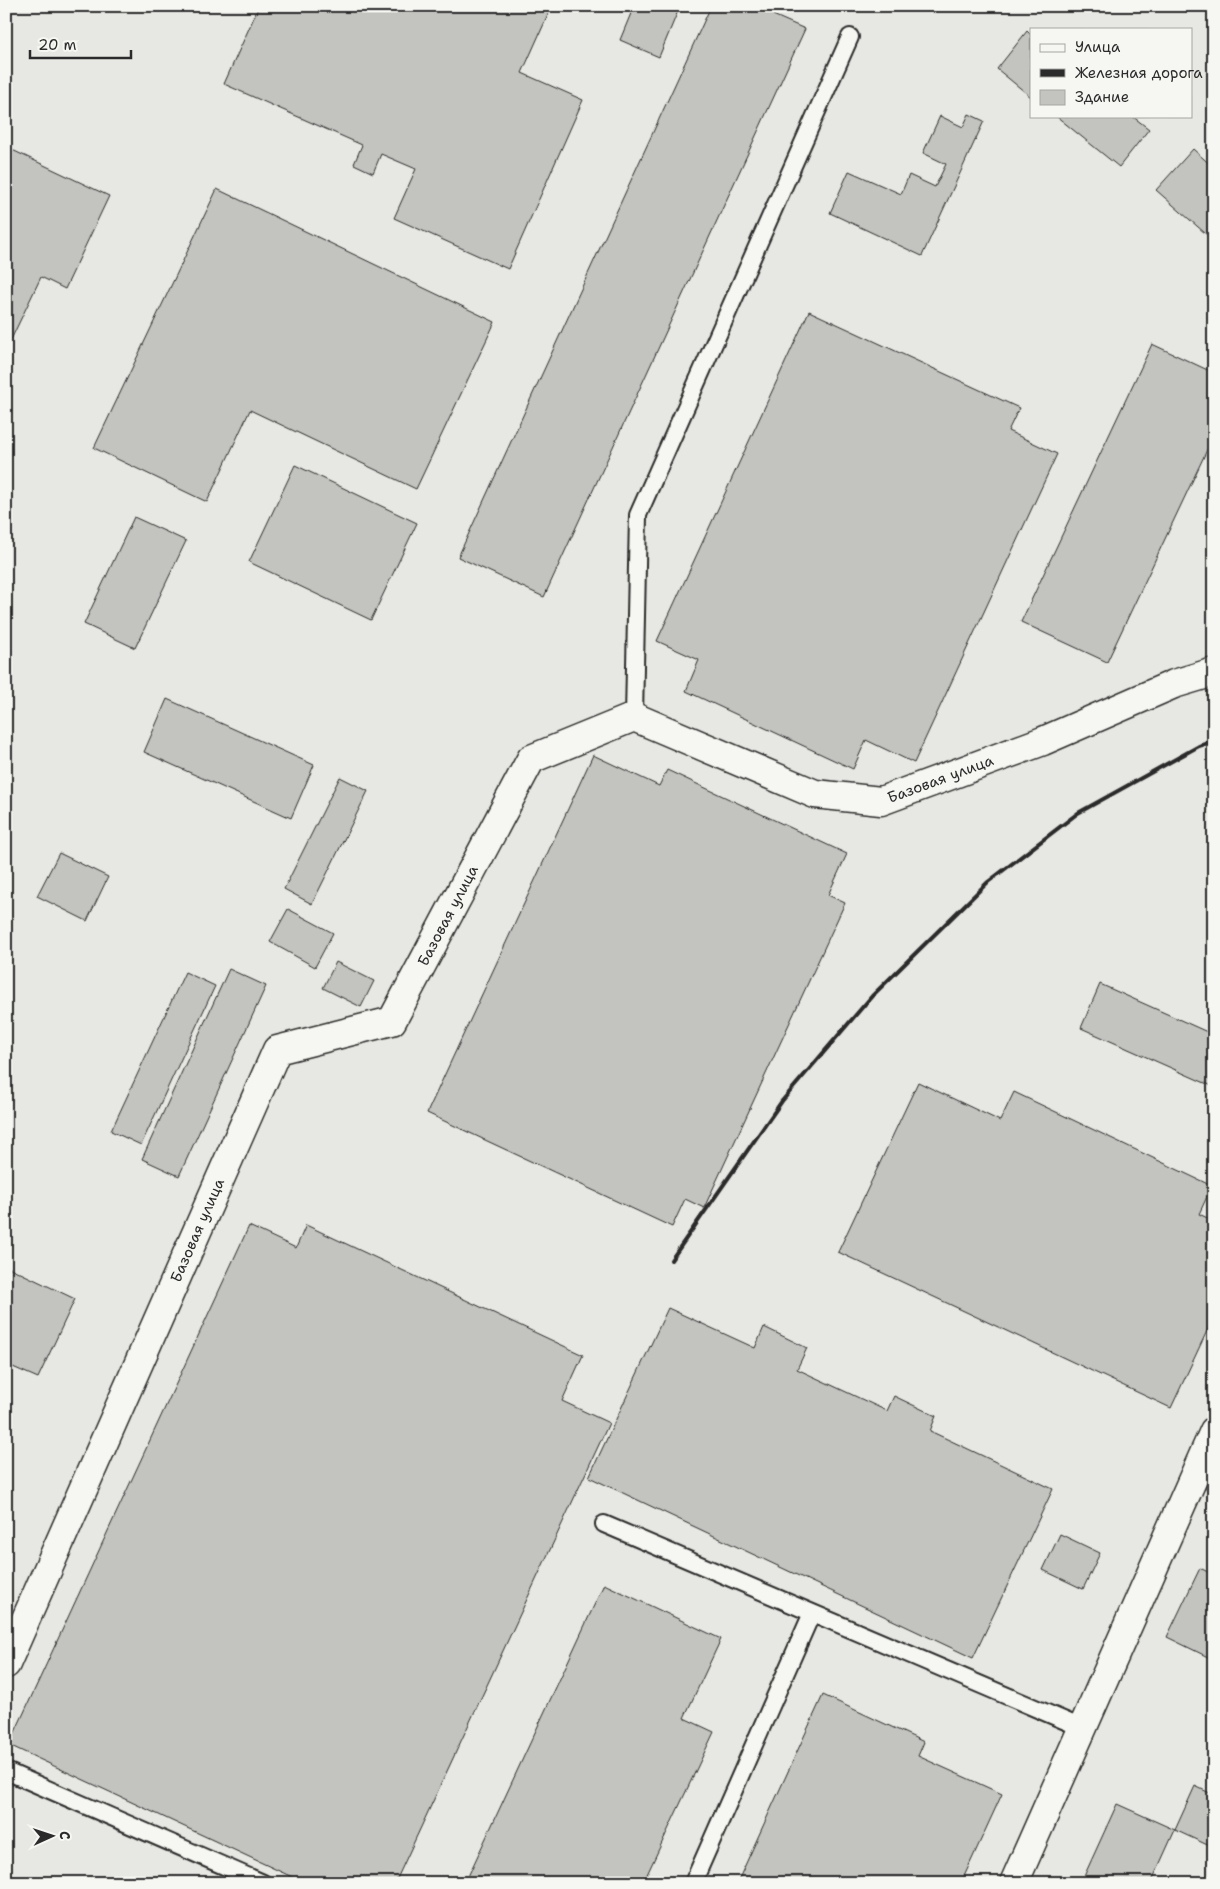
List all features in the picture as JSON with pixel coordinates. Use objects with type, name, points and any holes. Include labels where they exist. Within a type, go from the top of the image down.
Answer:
[{"type":"street","name":"Базовая улица","points":[[6,1664],[277,1050],[392,1021],[531,759],[634,717],[815,794],[881,800],[1044,742],[1174,684],[1214,672]]},
{"type":"street","points":[[1014,1883],[1214,1431]]},
{"type":"lane","points":[[634,717],[638,515],[850,37]]},
{"type":"lane","points":[[604,1524],[1082,1728]]},
{"type":"lane","points":[[692,1883],[812,1613]]},
{"type":"lane","points":[[6,1771],[263,1883]]},
{"type":"shaded area","points":[[6,6],[1214,6],[1214,1883],[6,1883]]},
{"type":"building","points":[[259,6],[552,6],[522,73],[583,100],[508,269],[394,218],[416,169],[381,154],[373,173],[354,164],[362,145],[224,84]]},
{"type":"building","points":[[634,6],[680,6],[659,57],[620,40]]},
{"type":"building","points":[[711,6],[777,6],[773,15],[805,29],[544,597],[458,557]]},
{"type":"building","points":[[1027,31],[1030,34],[1030,96],[997,69]]},
{"type":"building","points":[[969,114],[984,121],[922,256],[830,213],[849,171],[901,194],[909,175],[935,187],[946,164],[923,153],[940,116],[963,127]]},
{"type":"building","points":[[1058,118],[1135,118],[1149,129],[1119,167]]},
{"type":"building","points":[[6,147],[109,196],[65,289],[41,277],[6,350]]},
{"type":"building","points":[[1193,149],[1214,168],[1214,241],[1156,190]]},
{"type":"building","points":[[217,189],[495,322],[416,489],[250,410],[207,502],[94,448]]},
{"type":"building","points":[[809,311],[1019,408],[1008,431],[1057,454],[914,763],[866,740],[853,769],[686,691],[699,660],[657,641]]},
{"type":"building","points":[[1152,344],[1214,373],[1214,435],[1107,662],[1021,622]]},
{"type":"building","points":[[295,465],[417,523],[371,620],[249,562]]},
{"type":"building","points":[[134,517],[186,541],[135,648],[84,624]]},
{"type":"building","points":[[167,699],[314,765],[291,818],[144,752]]},
{"type":"building","points":[[593,755],[659,786],[667,770],[847,854],[828,895],[845,903],[704,1208],[685,1199],[672,1227],[427,1113]]},
{"type":"building","points":[[340,777],[368,791],[312,904],[284,889]]},
{"type":"building","points":[[59,853],[108,877],[87,921],[37,896]]},
{"type":"building","points":[[288,909],[333,933],[315,967],[270,942]]},
{"type":"building","points":[[336,962],[374,981],[361,1007],[323,988]]},
{"type":"building","points":[[229,969],[266,986],[179,1176],[142,1159]]},
{"type":"building","points":[[185,972],[215,986],[141,1145],[111,1131]]},
{"type":"building","points":[[1100,984],[1214,1035],[1214,1087],[1081,1028]]},
{"type":"building","points":[[918,1082],[1000,1121],[1014,1092],[1212,1186],[1199,1214],[1214,1221],[1214,1316],[1171,1408],[838,1252]]},
{"type":"building","points":[[306,1225],[583,1355],[562,1401],[609,1423],[395,1883],[305,1883],[9,1745],[249,1226],[296,1248]]},
{"type":"building","points":[[6,1266],[75,1299],[38,1378],[6,1364]]},
{"type":"building","points":[[668,1308],[755,1348],[764,1327],[807,1348],[797,1369],[887,1411],[894,1396],[936,1416],[930,1431],[1053,1489],[973,1658],[589,1477]]},
{"type":"building","points":[[1060,1534],[1100,1553],[1083,1589],[1043,1570]]},
{"type":"building","points":[[1200,1568],[1214,1575],[1214,1660],[1167,1637]]},
{"type":"building","points":[[604,1584],[721,1639],[684,1718],[714,1732],[643,1883],[465,1883]]},
{"type":"building","points":[[823,1695],[924,1742],[918,1756],[1002,1794],[961,1883],[737,1883]]},
{"type":"building","points":[[1195,1786],[1214,1795],[1214,1848],[1175,1830]]},
{"type":"building","points":[[1117,1804],[1175,1830],[1151,1883],[1081,1883]]},
{"type":"railway","points":[[671,1260],[782,1101],[872,996],[988,882],[1078,813],[1199,746],[1214,741]]}]
